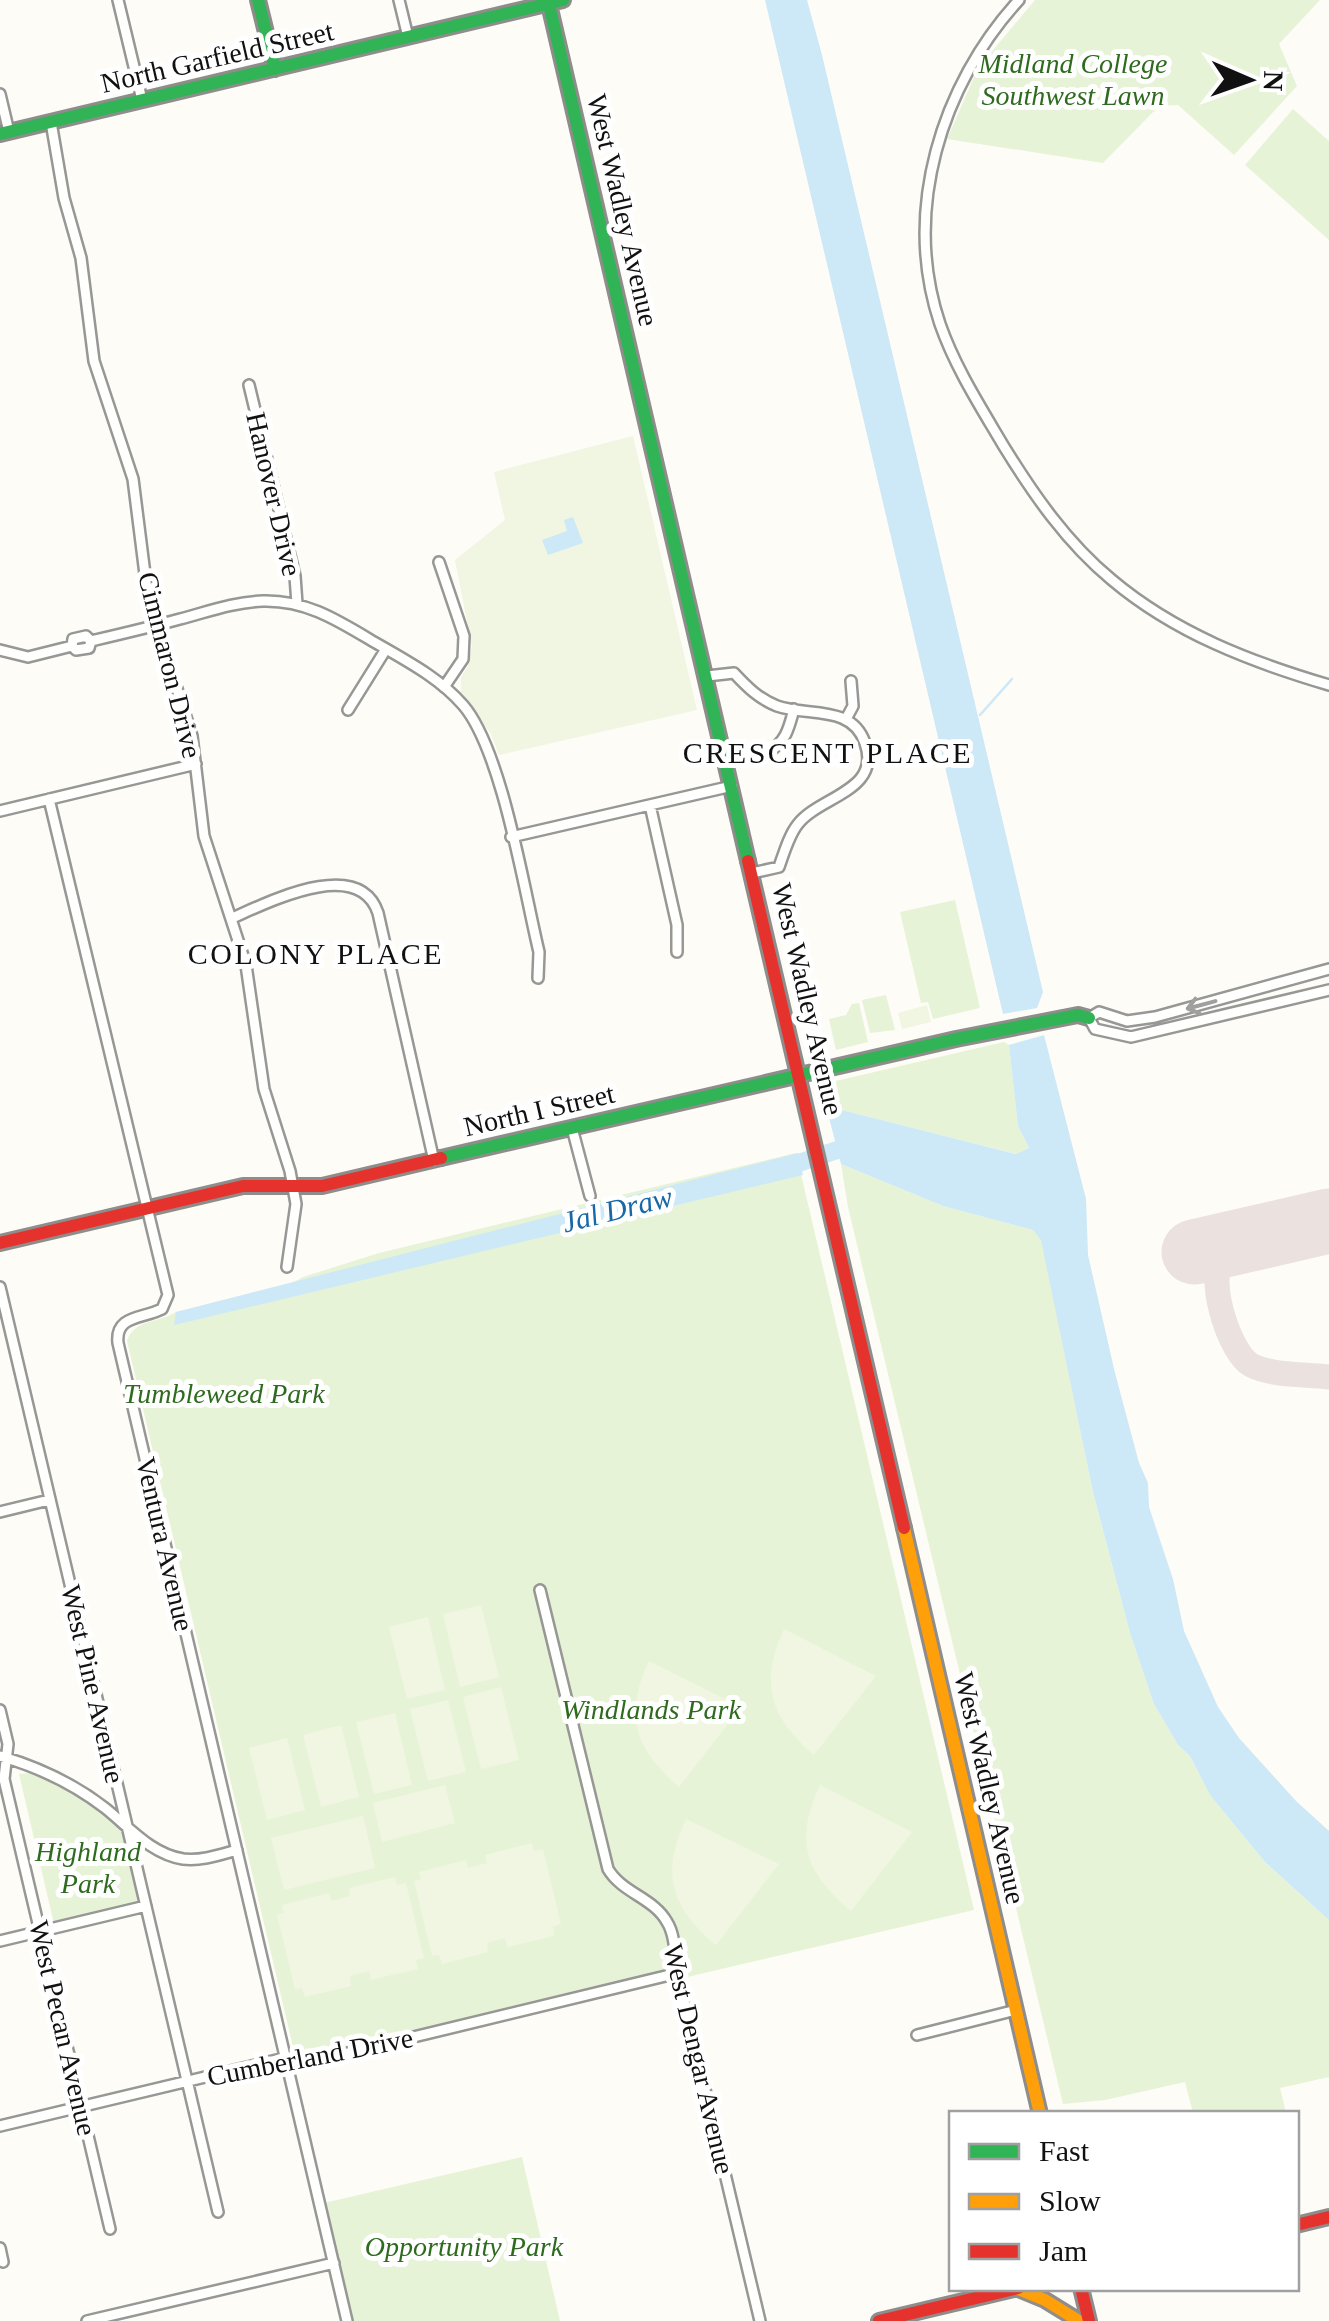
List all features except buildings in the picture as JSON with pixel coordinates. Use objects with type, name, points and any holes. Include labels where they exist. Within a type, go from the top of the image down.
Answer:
[{"type":"main road","points":[[258,0],[274,69]]},
{"type":"main road","name":"North Garfield Street","points":[[4,133],[553,1]]},
{"type":"main road","name":"West Wadley Avenue","points":[[553,1],[1039,2111]]},
{"type":"main road","name":"North I Street","points":[[0,1243],[243,1186],[322,1186],[956,1038],[1078,1015],[1088,1018]]},
{"type":"main road","points":[[1299,2223],[1329,2217]]},
{"type":"main road","points":[[879,2321],[1008,2291]]},
{"type":"main road","points":[[1022,2291],[1079,2321]]},
{"type":"main road","points":[[1082,2291],[1089,2321]]},
{"type":"street","points":[[118,0],[142,100]]},
{"type":"street","points":[[399,0],[408,37]]},
{"type":"street","points":[[1018,0],[980,46],[956,92],[936,146],[926,208],[927,256],[940,324],[958,367],[1021,475],[1068,538],[1112,580],[1195,636],[1329,686]]},
{"type":"street","points":[[0,94],[4,133]]},
{"type":"street","name":"Cimmaron Drive","points":[[51,122],[64,198],[81,258],[96,372],[133,479],[148,598],[187,716],[204,836],[249,982],[264,1088],[294,1187],[295,1225],[288,1267]]},
{"type":"street","name":"Hanover Drive","points":[[249,385],[296,576],[297,604]]},
{"type":"street","points":[[438,562],[464,636],[462,659],[444,687]]},
{"type":"street","points":[[0,650],[28,657],[72,646],[76,650],[89,648],[91,641],[232,604],[297,604],[332,616],[444,687],[462,704],[478,729],[494,769],[539,952],[538,978]]},
{"type":"street","points":[[348,710],[386,649]]},
{"type":"street","points":[[707,676],[734,674],[752,693],[779,707],[846,719],[862,733],[869,753],[866,769],[848,794],[817,806],[796,826],[779,867],[752,873]]},
{"type":"street","points":[[846,719],[853,706],[852,681]]},
{"type":"street","points":[[768,752],[780,746],[794,709]]},
{"type":"street","points":[[0,810],[196,764]]},
{"type":"street","points":[[511,837],[732,786]]},
{"type":"street","name":"Ventura Avenue","points":[[50,799],[168,1301],[157,1312],[123,1322],[117,1330],[118,1344],[347,2321]]},
{"type":"street","points":[[650,805],[677,925],[677,952]]},
{"type":"street","points":[[232,918],[286,895],[328,886],[356,886],[369,896],[378,913],[434,1160]]},
{"type":"street","points":[[1329,969],[1156,1017],[1127,1021],[1099,1012],[1088,1018],[1095,1029],[1131,1036],[1329,990]]},
{"type":"street","points":[[1251,992],[1254,1008]]},
{"type":"street","points":[[572,1128],[590,1196]]},
{"type":"street","name":"West Pine Avenue","points":[[0,1287],[218,2212]]},
{"type":"street","points":[[0,1512],[49,1500]]},
{"type":"street","name":"West Dengar Avenue","points":[[540,1590],[608,1870],[615,1882],[669,1923],[760,2321]]},
{"type":"street","name":"West Pecan Avenue","points":[[0,1710],[8,1744],[4,1779],[110,2229]]},
{"type":"street","points":[[4,1757],[60,1779],[104,1807],[149,1846],[180,1858],[204,1859],[237,1850]]},
{"type":"street","points":[[0,1940],[146,1906]]},
{"type":"street","name":"Cumberland Drive","points":[[0,2126],[285,2058],[306,2063],[678,1973]]},
{"type":"street","points":[[918,2035],[1016,2010]]},
{"type":"street","points":[[0,2248],[3,2262]]},
{"type":"street","points":[[87,2321],[334,2263]]},
{"type":"green space","name":"Midland College Southwest Lawn","points":[[1035,0],[1320,0],[1279,44],[1297,86],[1234,155],[1178,105],[1159,106],[1103,163],[947,139],[978,68]]},
{"type":"green space","points":[[1293,109],[1329,141],[1329,240],[1245,165]]},
{"type":"green space","points":[[633,436],[697,710],[499,755],[491,734],[461,692],[461,678],[472,646],[455,560],[505,520],[494,472]]},
{"type":"green space","points":[[955,900],[980,1008],[933,1019],[928,1002],[921,1003],[900,912]]},
{"type":"green space","points":[[886,995],[895,1030],[870,1033],[862,1000]]},
{"type":"green space","points":[[859,1003],[868,1042],[836,1050],[829,1019],[846,1015],[852,1004]]},
{"type":"green space","points":[[927,1005],[931,1022],[902,1029],[898,1013]]},
{"type":"green space","points":[[1004,1042],[1009,1045],[1018,1126],[1029,1148],[1017,1154],[826,1106],[822,1088],[827,1083]]},
{"type":"green space","name":"Windlands Park","points":[[796,1153],[974,1910],[298,2068],[127,1341],[130,1334],[141,1325],[176,1312],[283,1288],[303,1277],[379,1253]]},
{"type":"green space","points":[[841,1164],[943,1206],[1033,1230],[1042,1240],[1093,1492],[1130,1633],[1154,1704],[1178,1745],[1190,1756],[1210,1795],[1265,1862],[1329,1920],[1329,2077],[1280,2088],[1286,2111],[1192,2111],[1185,2082],[1105,2100],[1063,2104],[848,1207]]},
{"type":"green space","points":[[481,1605],[499,1677],[460,1687],[443,1614]]},
{"type":"green space","points":[[428,1617],[445,1690],[407,1699],[389,1627]]},
{"type":"green space","points":[[784,1629],[876,1676],[814,1755],[787,1727],[773,1698],[772,1666]]},
{"type":"green space","points":[[649,1661],[741,1707],[679,1787],[652,1759],[638,1730],[637,1698]]},
{"type":"green space","points":[[501,1687],[519,1760],[481,1769],[463,1697]]},
{"type":"green space","points":[[448,1700],[466,1772],[428,1781],[410,1709]]},
{"type":"green space","points":[[395,1713],[412,1785],[374,1794],[356,1722]]},
{"type":"green space","points":[[341,1725],[359,1797],[321,1807],[303,1735]]},
{"type":"green space","points":[[287,1738],[305,1810],[267,1820],[249,1748]]},
{"type":"green space","name":"Highland Park","points":[[44,1772],[127,1827],[145,1906],[55,1928],[19,1774]]},
{"type":"green space","points":[[445,1785],[455,1823],[382,1842],[373,1803]]},
{"type":"green space","points":[[820,1785],[912,1832],[851,1911],[823,1883],[809,1854],[807,1823]]},
{"type":"green space","points":[[363,1816],[375,1868],[284,1890],[271,1838]]},
{"type":"green space","points":[[686,1819],[779,1864],[716,1945],[689,1917],[674,1888],[673,1857]]},
{"type":"green space","points":[[532,1843],[534,1851],[543,1849],[561,1924],[553,1927],[554,1936],[508,1947],[505,1938],[487,1943],[488,1952],[442,1964],[439,1955],[432,1956],[414,1881],[421,1879],[419,1872],[466,1860],[468,1868],[487,1863],[485,1855]]},
{"type":"green space","points":[[395,1877],[397,1885],[406,1883],[424,1958],[416,1960],[418,1969],[371,1980],[369,1971],[350,1976],[351,1986],[305,1997],[302,1988],[295,1989],[277,1915],[284,1913],[282,1905],[329,1893],[331,1901],[350,1896],[349,1888]]},
{"type":"green space","name":"Opportunity Park","points":[[522,2157],[560,2321],[351,2321],[324,2203]]},
{"type":"water","points":[[765,0],[807,0],[822,55],[1043,992],[1037,1008],[1003,1014]]},
{"type":"water","points":[[573,517],[583,543],[548,555],[542,540],[567,531],[564,520]]},
{"type":"water","points":[[1044,1035],[1086,1199],[1088,1255],[1115,1373],[1148,1483],[1149,1507],[1173,1579],[1184,1631],[1218,1707],[1239,1738],[1329,1831],[1329,1920],[1265,1862],[1210,1795],[1190,1756],[1178,1745],[1154,1704],[1130,1633],[1093,1492],[1041,1240],[1033,1230],[943,1206],[841,1164],[826,1106],[1016,1154],[1029,1148],[1018,1126],[1009,1045]]},
{"type":"water","points":[[798,1153],[803,1175],[174,1325],[176,1312]]},
{"type":"waterway","points":[[980,715],[1012,679]]},
{"type":"waterway","name":"Jal Draw","points":[[778,1170],[843,1148],[857,1151]]},
{"type":"taxiway","points":[[1250,1239],[1226,1256],[1217,1274],[1219,1302],[1236,1347],[1243,1358],[1259,1369],[1329,1377]]},
{"type":"runway","points":[[1194,1252],[1329,1221]]},
{"type":"traffic: fast","points":[[258,0],[275,69]]},
{"type":"traffic: fast","points":[[548,0],[748,861]]},
{"type":"traffic: fast","points":[[0,134],[563,0]]},
{"type":"traffic: fast","points":[[441,1158],[956,1039],[1078,1015],[1089,1018]]},
{"type":"traffic: slow","points":[[904,1528],[1039,2111]]},
{"type":"traffic: slow","points":[[1023,2291],[1079,2321]]},
{"type":"traffic: jam","points":[[748,861],[904,1528]]},
{"type":"traffic: jam","points":[[0,1243],[243,1186],[322,1186],[441,1158]]},
{"type":"traffic: jam","points":[[1299,2224],[1329,2217]]},
{"type":"traffic: jam","points":[[879,2321],[1005,2291]]},
{"type":"traffic: jam","points":[[1082,2291],[1089,2321]]},
{"type":"district","name":"CRESCENT PLACE","points":[[828,752]]},
{"type":"district","name":"COLONY PLACE","points":[[316,953]]},
{"type":"park label","name":"Tumbleweed Park","points":[[224,1393]]}]
